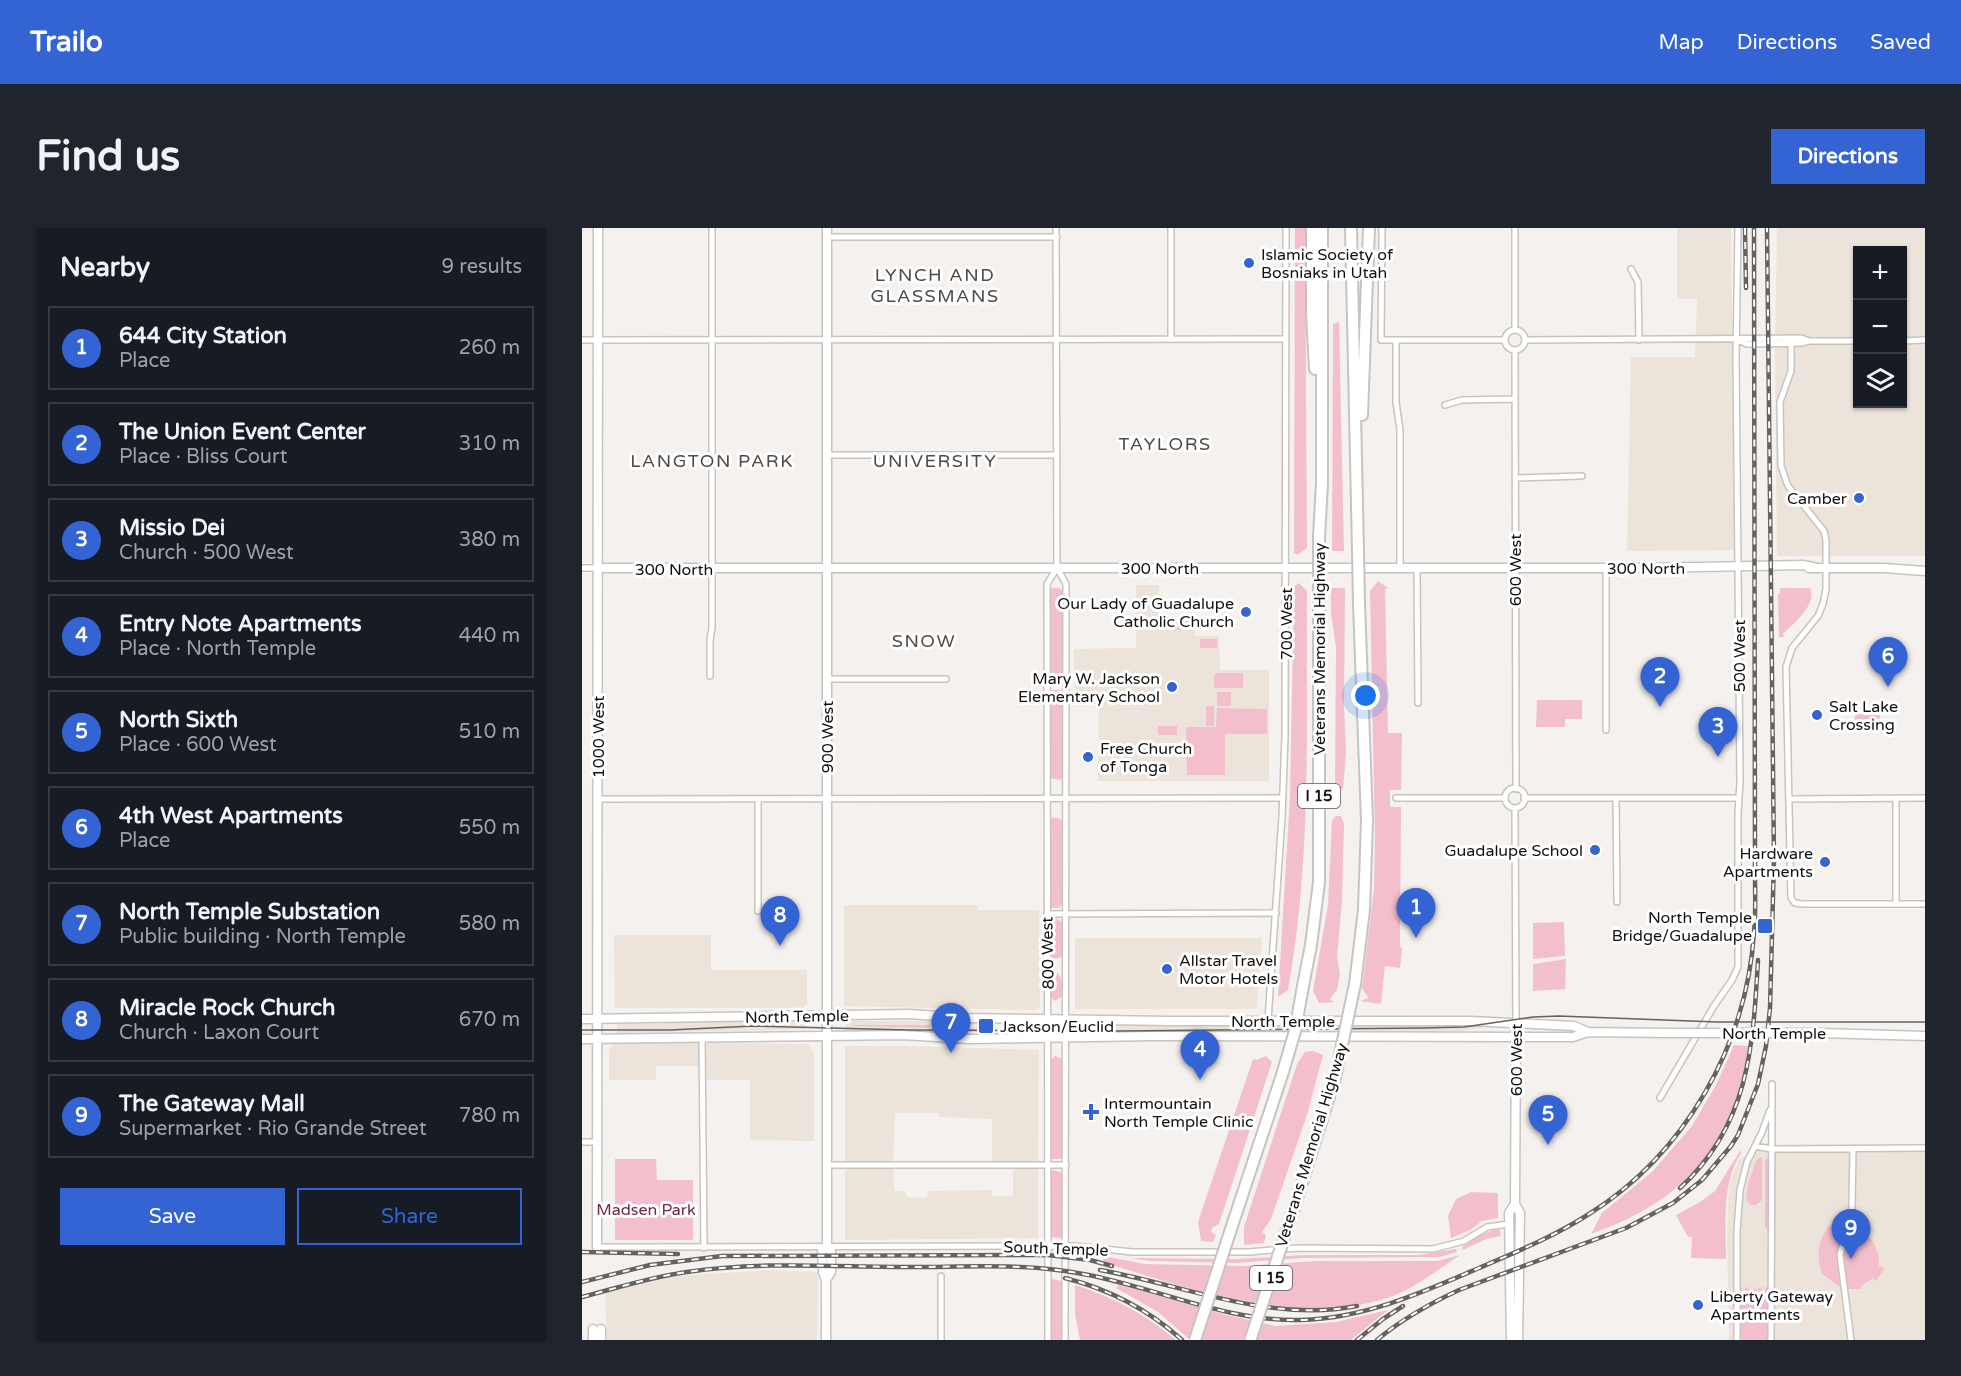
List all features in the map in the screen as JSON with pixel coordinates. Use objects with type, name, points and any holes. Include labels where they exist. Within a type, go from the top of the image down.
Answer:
[{"type":"highway","points":[[1312,228],[1312,315],[1322,483]]},
{"type":"highway","name":"Veterans Memorial Highway","points":[[1195,1340],[1295,1031],[1311,945],[1319,882],[1322,228]]},
{"type":"highway","name":"Veterans Memorial Highway","points":[[1251,1339],[1335,1078],[1355,984],[1364,910],[1367,820],[1359,604],[1351,228]]},
{"type":"highway","points":[[1358,487],[1365,365],[1369,228]]},
{"type":"main road","name":"1000 West","points":[[597,1247],[598,228]]},
{"type":"main road","name":"900 West","points":[[827,232],[827,1246],[831,1251],[831,1272],[826,1280],[827,1340]]},
{"type":"main road","name":"300 North","points":[[598,568],[1606,568],[1803,565],[1925,571]]},
{"type":"main road","name":"North Temple","points":[[582,1019],[914,1014],[965,1018],[1170,1021],[1471,1021],[1574,1026],[1588,1032]]},
{"type":"main road","name":"600 West","points":[[1516,1024],[1515,1204],[1520,1213],[1518,1340]]},
{"type":"main road","name":"North Temple","points":[[582,1039],[903,1035],[969,1039],[1145,1036],[1516,1038],[1573,1037],[1588,1032],[1925,1035]]},
{"type":"main road","name":"600 West","points":[[1511,1340],[1509,1213],[1515,1204]]},
{"type":"main road","points":[[593,1340],[597,1329],[601,1340]]},
{"type":"street","points":[[710,676],[712,228]]},
{"type":"street","name":"800 West","points":[[1056,228],[1057,568],[1066,584],[1065,1340]]},
{"type":"street","points":[[1171,228],[1171,339]]},
{"type":"street","name":"700 West","points":[[1268,1020],[1283,798],[1286,717],[1286,228]]},
{"type":"street","points":[[1382,228],[1381,340],[1504,340]]},
{"type":"street","points":[[1515,228],[1515,330]]},
{"type":"street","name":"500 West","points":[[1660,1098],[1738,967],[1738,798],[1740,782],[1736,340],[1738,228]]},
{"type":"street","points":[[827,232],[1056,237]]},
{"type":"street","points":[[1631,269],[1638,282],[1639,340]]},
{"type":"street","points":[[1515,330],[1522,333],[1525,340],[1522,347],[1515,350],[1508,347],[1504,340],[1508,333],[1515,330]]},
{"type":"street","points":[[1525,340],[1801,338],[1810,341]]},
{"type":"street","points":[[582,340],[1286,339]]},
{"type":"street","points":[[1396,340],[1396,402],[1400,430],[1400,568]]},
{"type":"street","points":[[1736,340],[1747,344],[1853,341]]},
{"type":"street","points":[[1907,340],[1925,340]]},
{"type":"street","points":[[1791,343],[1791,371],[1780,402],[1781,466],[1788,486],[1824,531],[1826,567],[1826,594],[1821,610],[1815,621],[1792,648],[1786,667],[1791,895],[1795,903],[1925,904]]},
{"type":"street","name":"600 West","points":[[1515,350],[1516,789]]},
{"type":"street","points":[[1445,405],[1462,400],[1515,399]]},
{"type":"street","points":[[827,455],[1057,455]]},
{"type":"street","points":[[1515,478],[1582,476]]},
{"type":"street","name":"300 North","points":[[582,568],[598,568]]},
{"type":"street","name":"800 West","points":[[1048,1340],[1047,584],[1057,568]]},
{"type":"street","points":[[1417,568],[1418,703]]},
{"type":"street","points":[[1606,568],[1606,730]]},
{"type":"street","points":[[827,680],[946,680]]},
{"type":"street","points":[[1516,789],[1523,793],[1524,798],[1521,805],[1515,808],[1508,805],[1505,798],[1509,790],[1516,789]]},
{"type":"street","points":[[598,799],[1283,798]]},
{"type":"street","points":[[1396,798],[1505,798]]},
{"type":"street","points":[[1524,798],[1738,798]]},
{"type":"street","points":[[1616,798],[1617,902]]},
{"type":"street","points":[[1896,798],[1896,904]]},
{"type":"street","points":[[1790,799],[1925,798]]},
{"type":"street","points":[[758,799],[758,911]]},
{"type":"street","name":"600 West","points":[[1515,808],[1516,1024]]},
{"type":"street","points":[[1047,914],[1276,913]]},
{"type":"street","points":[[702,1037],[704,1248]]},
{"type":"street","points":[[1771,1340],[1772,1084]]},
{"type":"street","points":[[1737,1340],[1738,1202],[1747,1162],[1772,1106]]},
{"type":"street","points":[[582,1142],[597,1142]]},
{"type":"street","points":[[1755,1146],[1771,1149],[1925,1148]]},
{"type":"street","points":[[1851,1340],[1840,1255],[1852,1207],[1852,1149]]},
{"type":"street","points":[[827,1165],[1066,1165]]},
{"type":"street","name":"South Temple","points":[[597,1247],[1065,1246],[1132,1252],[1434,1248],[1464,1240],[1487,1227],[1509,1224]]},
{"type":"street","points":[[941,1276],[941,1340]]},
{"type":"shaded area","points":[[1677,228],[1731,228],[1734,550],[1627,551],[1631,357],[1695,357],[1697,299],[1677,299]]},
{"type":"shaded area","points":[[1777,228],[1925,228],[1925,556],[1777,556],[1775,356]]},
{"type":"shaded area","name":"Mary W. Jackson Elementary School","points":[[1136,585],[1159,585],[1158,619],[1194,619],[1195,636],[1219,636],[1220,670],[1269,670],[1269,781],[1098,781],[1099,704],[1075,703],[1074,649],[1136,648]]},
{"type":"shaded area","points":[[844,905],[977,905],[978,910],[1039,910],[1040,1006],[1036,1010],[844,1006]]},
{"type":"shaded area","points":[[614,935],[711,935],[711,970],[807,970],[807,1003],[803,1008],[615,1008]]},
{"type":"shaded area","points":[[1075,938],[1262,938],[1257,1006],[1255,1009],[1075,1009]]},
{"type":"shaded area","points":[[702,1020],[805,1021],[806,1029],[617,1033],[617,1024],[658,1024]]},
{"type":"shaded area","points":[[845,1021],[1037,1021],[1037,1033],[846,1030]],"holes":[[[934,1024],[1035,1024],[1036,1028],[934,1028]],[[853,1025],[930,1025],[929,1028]]]},
{"type":"shaded area","points":[[1074,1021],[1423,1023],[1484,1027],[1460,1031],[1074,1033]]},
{"type":"shaded area","points":[[616,1042],[808,1044],[814,1052],[814,1141],[750,1140],[750,1080],[707,1080],[706,1066],[656,1066],[656,1080],[609,1080],[609,1050]]},
{"type":"shaded area","points":[[845,1046],[1039,1050],[1038,1161],[992,1161],[992,1119],[939,1117],[938,1113],[895,1113],[893,1161],[894,1191],[905,1191],[906,1197],[927,1198],[928,1191],[992,1190],[992,1196],[1013,1196],[1013,1169],[1038,1169],[1038,1238],[845,1240]]},
{"type":"shaded area","points":[[1925,1146],[1925,1340],[1729,1340],[1727,1232],[1729,1185],[1739,1159],[1763,1148]]},
{"type":"shaded area","points":[[766,1270],[818,1272],[817,1340],[607,1340],[605,1292],[678,1276]]},
{"type":"green space","points":[[1295,228],[1305,228],[1307,548],[1298,555],[1294,553]]},
{"type":"green space","points":[[1339,322],[1344,551],[1332,551],[1333,324]]},
{"type":"green space","points":[[1378,581],[1388,588],[1385,589],[1388,733],[1402,733],[1401,790],[1390,790],[1390,807],[1401,807],[1400,947],[1402,948],[1400,968],[1385,966],[1381,1004],[1360,1001],[1369,998],[1362,989],[1374,888],[1370,591]]},
{"type":"green space","points":[[1299,583],[1307,591],[1304,841],[1296,940],[1288,990],[1278,997],[1290,797],[1294,587]]},
{"type":"green space","points":[[1052,588],[1059,588],[1063,591],[1063,674],[1060,678],[1050,677],[1049,591]]},
{"type":"green space","points":[[1331,588],[1345,588],[1346,752],[1343,789],[1335,787],[1336,648],[1331,613]]},
{"type":"green space","points":[[1780,588],[1810,588],[1811,594],[1808,607],[1783,634],[1784,637],[1779,637],[1778,594],[1780,594]]},
{"type":"green space","points":[[1172,620],[1193,620],[1193,629],[1172,630]]},
{"type":"green space","points":[[1200,639],[1217,639],[1217,648],[1200,648]]},
{"type":"green space","points":[[1217,673],[1243,673],[1243,688],[1214,688],[1214,676]]},
{"type":"green space","points":[[1052,690],[1060,690],[1063,693],[1063,776],[1060,780],[1050,778],[1049,694]]},
{"type":"green space","points":[[1217,692],[1231,692],[1231,706],[1217,706]]},
{"type":"green space","points":[[1537,700],[1582,700],[1582,719],[1565,719],[1565,727],[1536,727]]},
{"type":"green space","points":[[1206,706],[1214,706],[1214,726],[1206,726]]},
{"type":"green space","points":[[1217,708],[1267,709],[1267,734],[1225,734],[1225,775],[1187,775],[1186,727],[1216,727]]},
{"type":"green space","points":[[1855,714],[1880,714],[1880,728],[1855,728]]},
{"type":"green space","points":[[1158,726],[1177,726],[1177,735],[1158,735]]},
{"type":"green space","points":[[1336,816],[1341,816],[1344,824],[1342,900],[1337,957],[1340,974],[1337,990],[1330,999],[1334,1002],[1319,1003],[1313,991],[1328,905],[1332,820]]},
{"type":"green space","points":[[1059,818],[1063,822],[1063,903],[1059,908],[1051,908],[1050,905],[1050,819]]},
{"type":"green space","points":[[1054,917],[1062,922],[1063,953],[1062,957],[1052,959],[1050,957],[1050,918]]},
{"type":"green space","points":[[1564,922],[1565,956],[1533,959],[1533,923]]},
{"type":"green space","points":[[1566,959],[1565,989],[1533,991],[1533,964]]},
{"type":"green space","points":[[1053,970],[1061,978],[1062,985],[1061,997],[1055,1001],[1050,996]]},
{"type":"green space","points":[[930,1025],[930,1028],[853,1026]]},
{"type":"green space","points":[[1734,1045],[1748,1046],[1741,1081],[1731,1112],[1717,1140],[1700,1165],[1653,1205],[1624,1221],[1591,1234],[1602,1213],[1652,1172],[1692,1126],[1716,1085]]},
{"type":"green space","points":[[1313,1051],[1323,1055],[1307,1115],[1271,1219],[1262,1232],[1266,1235],[1264,1243],[1244,1245],[1244,1227],[1297,1064],[1305,1052]]},
{"type":"green space","points":[[1055,1056],[1061,1058],[1063,1063],[1063,1155],[1060,1159],[1051,1159],[1050,1156],[1050,1061]]},
{"type":"green space","points":[[1266,1056],[1272,1062],[1219,1224],[1212,1228],[1211,1232],[1216,1235],[1213,1242],[1201,1241],[1198,1222],[1253,1059],[1257,1060]]},
{"type":"green space","points":[[1740,1151],[1742,1152],[1731,1177],[1726,1204],[1726,1259],[1691,1258],[1692,1237],[1688,1237],[1676,1215],[1715,1191]]},
{"type":"green space","points":[[1762,1157],[1762,1200],[1756,1205],[1751,1205],[1746,1200],[1748,1183],[1757,1159]]},
{"type":"green space","name":"Madsen Park","points":[[615,1159],[656,1159],[657,1180],[693,1180],[693,1240],[615,1240]]},
{"type":"green space","points":[[1765,1159],[1768,1159],[1768,1229],[1765,1228]]},
{"type":"green space","points":[[1053,1170],[1061,1172],[1063,1178],[1063,1235],[1060,1238],[1050,1237],[1050,1173]]},
{"type":"green space","points":[[1471,1192],[1498,1193],[1498,1218],[1482,1221],[1472,1229],[1451,1238],[1448,1216],[1456,1199]]},
{"type":"green space","points":[[1838,1219],[1854,1221],[1856,1229],[1866,1235],[1875,1245],[1879,1266],[1885,1268],[1876,1281],[1873,1278],[1861,1286],[1862,1289],[1843,1289],[1822,1274],[1819,1251],[1822,1237],[1831,1224]]},
{"type":"green space","points":[[1496,1229],[1500,1230],[1501,1236],[1486,1239],[1463,1250],[1462,1247],[1480,1235]]},
{"type":"green space","points":[[1456,1249],[1457,1252],[1440,1257],[1304,1258],[1235,1263],[1150,1261],[1098,1253],[1131,1258],[1237,1259],[1305,1255],[1419,1255]]},
{"type":"green space","points":[[1460,1255],[1398,1294],[1364,1304],[1327,1308],[1288,1307],[1249,1302],[1103,1262],[1104,1256],[1145,1264],[1245,1266],[1315,1261],[1437,1261]]},
{"type":"green space","points":[[1050,1280],[1063,1283],[1063,1340],[1051,1340]]},
{"type":"green space","points":[[1075,1285],[1128,1307],[1176,1340],[1080,1340],[1075,1314]]},
{"type":"green space","points":[[1119,1285],[1275,1326],[1336,1322],[1388,1310],[1351,1340],[1190,1340],[1158,1312],[1116,1288]]},
{"type":"green space","points":[[1739,1287],[1742,1288],[1742,1300],[1745,1300],[1745,1287],[1749,1288],[1749,1300],[1750,1289],[1757,1289],[1758,1300],[1758,1288],[1762,1287],[1762,1300],[1765,1300],[1765,1288],[1768,1287],[1768,1340],[1739,1340]]},
{"type":"tram line","points":[[582,1030],[670,1030],[753,1026],[908,1030],[1119,1031],[1423,1028],[1464,1027],[1533,1017],[1559,1016],[1717,1022],[1925,1022]]},
{"type":"railway","points":[[1745,228],[1746,288]]},
{"type":"railway","points":[[582,1297],[674,1274],[742,1267],[798,1265],[1019,1267],[1083,1274],[1245,1315],[1273,1319],[1325,1318],[1348,1315],[1392,1303],[1535,1243],[1589,1214],[1623,1189],[1654,1161],[1682,1128],[1705,1093],[1724,1055],[1739,1015],[1749,974],[1754,932],[1754,228]]},
{"type":"railway","points":[[1377,1340],[1416,1312],[1459,1290],[1626,1228],[1673,1203],[1702,1180],[1731,1146],[1738,1135],[1758,1084],[1766,1046],[1770,1008],[1774,859],[1767,228]]},
{"type":"railway","points":[[1680,1188],[1703,1164],[1721,1138],[1734,1111],[1749,1054],[1758,960]]},
{"type":"railway","points":[[582,1252],[678,1254]]},
{"type":"railway","points":[[582,1282],[650,1265],[722,1256],[1048,1255],[1090,1260],[1112,1266]]},
{"type":"railway","points":[[1100,1270],[1260,1306],[1292,1310],[1324,1310],[1357,1306]]},
{"type":"railway","points":[[1065,1278],[1097,1288],[1127,1302],[1156,1319],[1182,1340]]},
{"type":"railway","points":[[1357,1340],[1403,1306]]},
{"type":"place","name":"Islamic Society of Bosniaks in Utah","points":[[1249,263]]},
{"type":"place","name":"Camber","points":[[1859,498]]},
{"type":"place","name":"Our Lady of Guadalupe Catholic Church","points":[[1246,612]]},
{"type":"place","name":"Mary W. Jackson Elementary School","points":[[1172,687]]},
{"type":"place","name":"4th West Apartments","points":[[1888,687]]},
{"type":"place","name":"The Union Event Center","points":[[1660,707]]},
{"type":"place","name":"Salt Lake Crossing","points":[[1817,715]]},
{"type":"place","name":"Free Church of Tonga","points":[[1088,757]]},
{"type":"place","name":"Missio Dei","points":[[1718,757]]},
{"type":"place","name":"Guadalupe School","points":[[1595,850]]},
{"type":"place","name":"Hardware Apartments","points":[[1825,862]]},
{"type":"place","name":"North Temple Bridge/Guadalupe","points":[[1765,926]]},
{"type":"place","name":"644 City Station","points":[[1416,938]]},
{"type":"place","name":"Miracle Rock Church","points":[[780,946]]},
{"type":"place","name":"Allstar Travel Motor Hotels","points":[[1167,969]]},
{"type":"place","name":"Jackson/Euclid","points":[[986,1026]]},
{"type":"place","name":"North Temple Substation","points":[[951,1053]]},
{"type":"place","name":"Entry Note Apartments","points":[[1200,1080]]},
{"type":"place","name":"Intermountain North Temple Clinic","points":[[1091,1112]]},
{"type":"place","name":"North Sixth","points":[[1548,1145]]},
{"type":"place","name":"The Gateway Mall","points":[[1851,1259]]},
{"type":"place","name":"Liberty Gateway Apartments","points":[[1698,1305]]},
{"type":"district","name":"LYNCH AND GLASSMANS","points":[[935,285]]},
{"type":"district","name":"TAYLORS","points":[[1165,444]]},
{"type":"district","name":"LANGTON PARK","points":[[712,461]]},
{"type":"district","name":"UNIVERSITY","points":[[935,461]]},
{"type":"district","name":"SNOW","points":[[924,641]]}]
